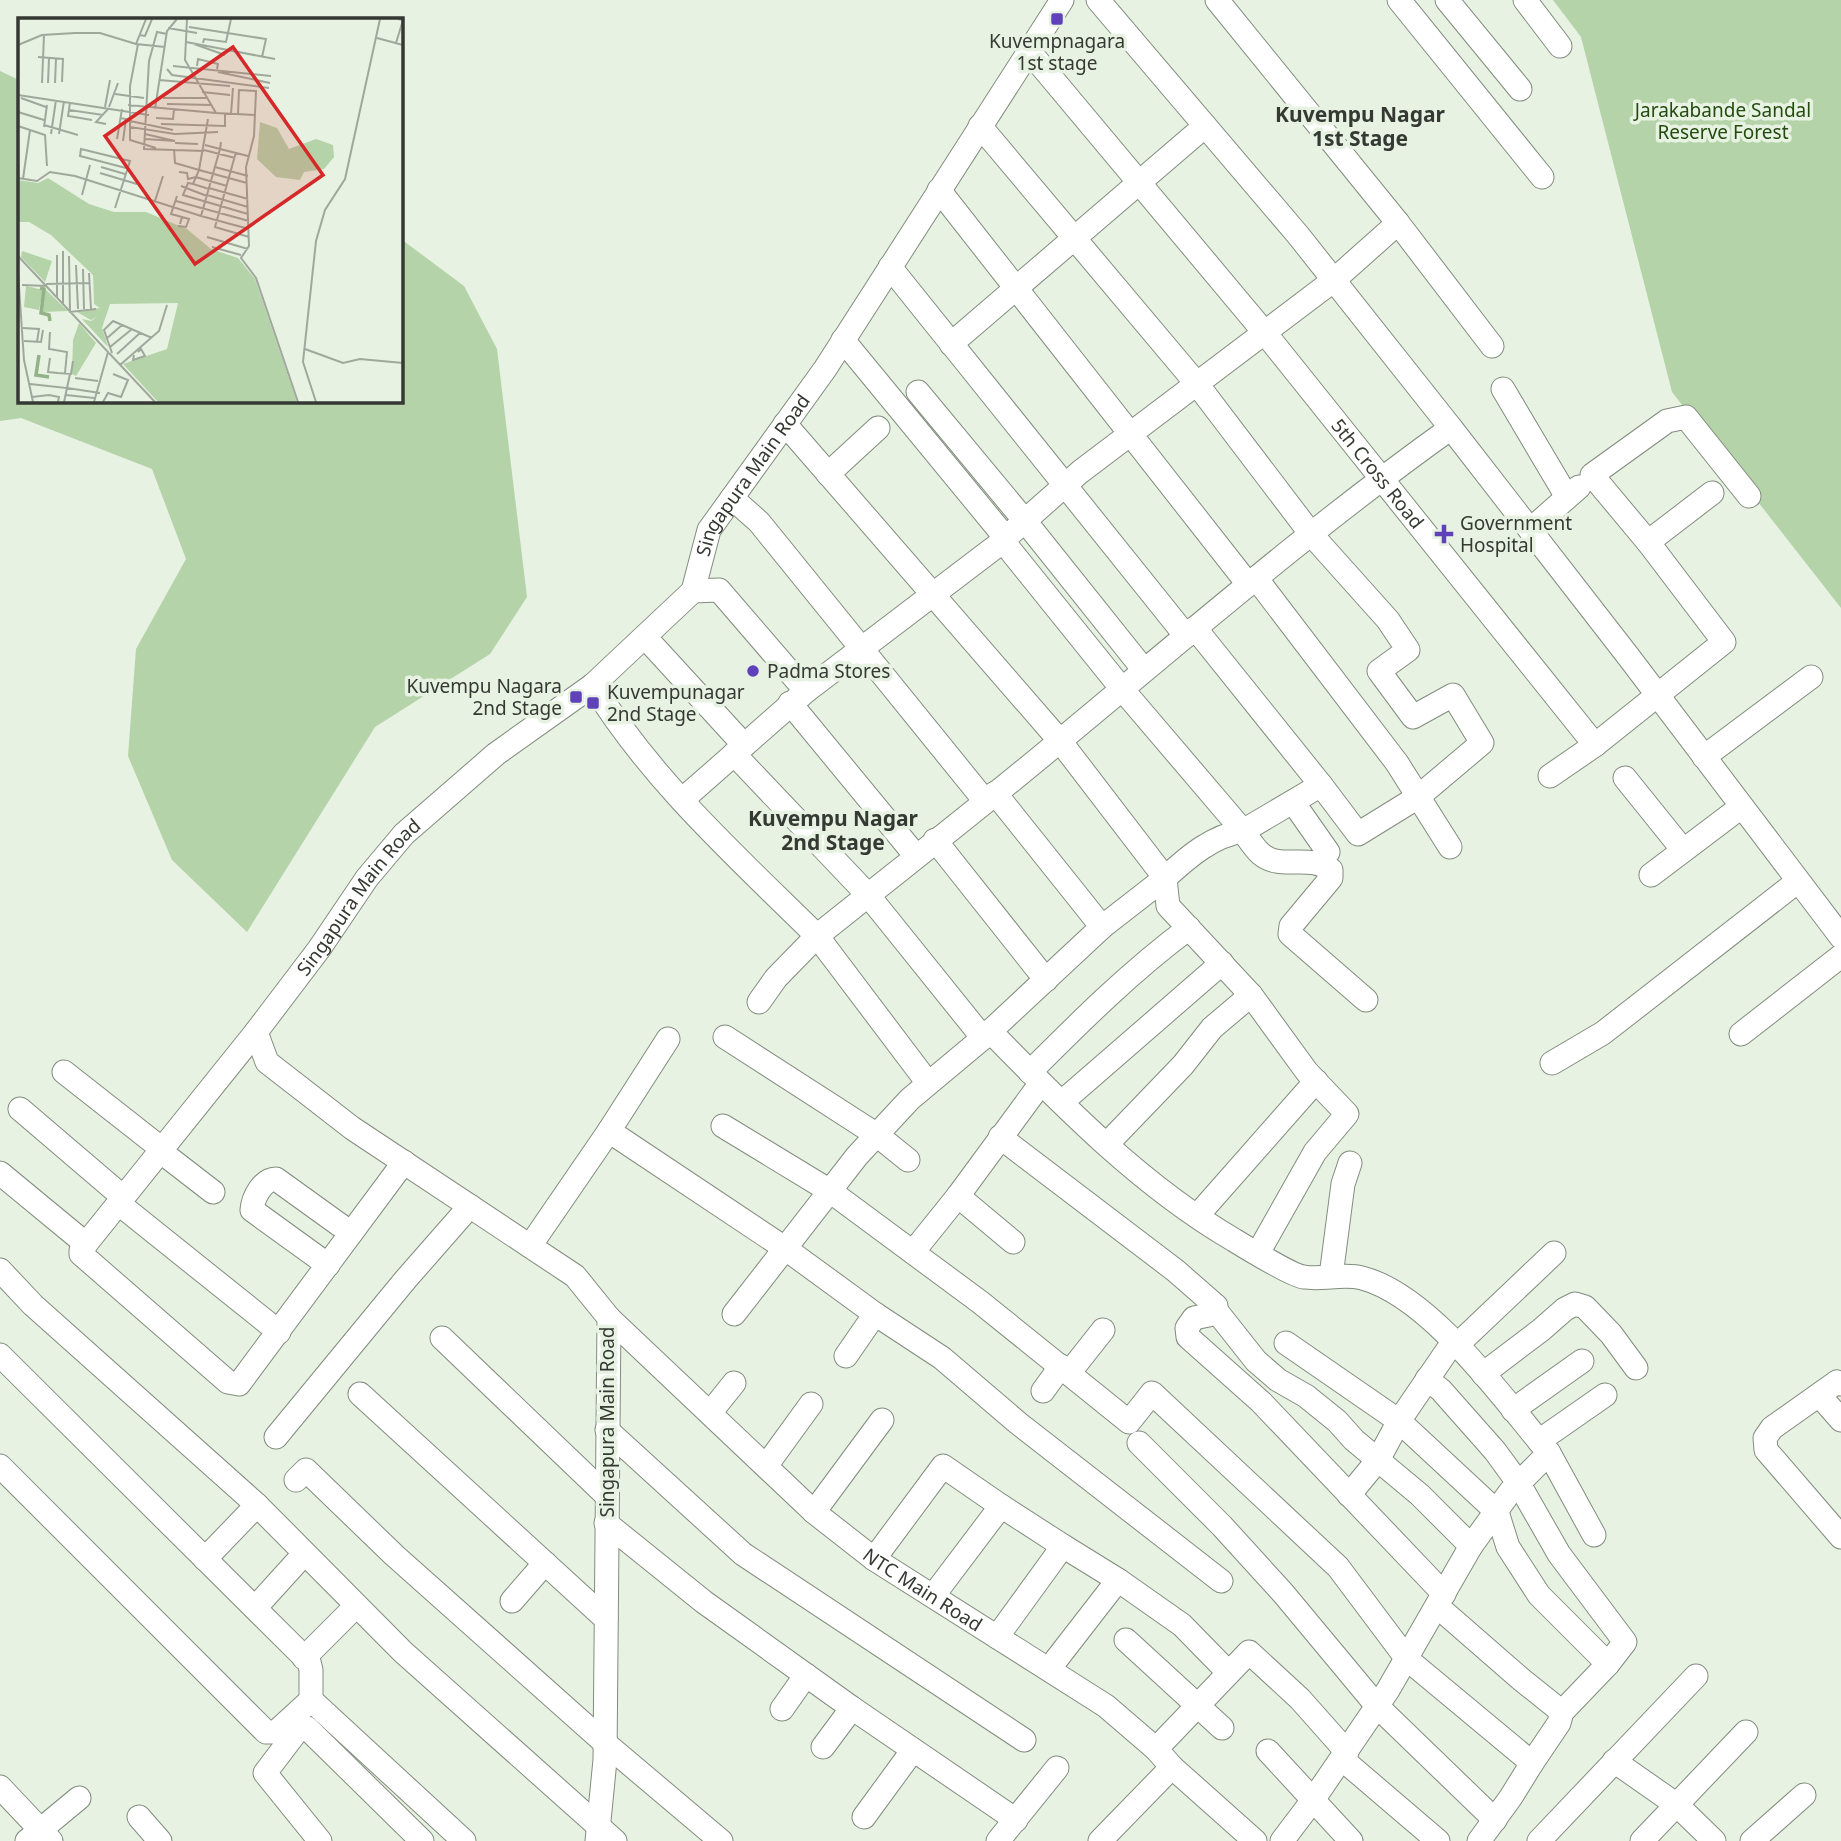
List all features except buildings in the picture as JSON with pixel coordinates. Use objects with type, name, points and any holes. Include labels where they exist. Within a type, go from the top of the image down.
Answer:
[{"type":"street","name":"Singapura Main Road","points":[[604,1836],[609,1318],[575,1276],[352,1128],[267,1062],[256,1031],[319,949],[367,878],[404,834],[496,754],[593,685],[693,591],[709,530],[843,340],[1062,0]]},
{"type":"street","points":[[1098,0],[1334,280],[1657,694],[1841,937]]},
{"type":"street","points":[[1217,0],[1398,223],[1492,346]]},
{"type":"street","points":[[1399,0],[1542,177]]},
{"type":"street","points":[[1447,0],[1520,89]]},
{"type":"street","points":[[1525,0],[1560,46]]},
{"type":"street","name":"5th Cross Road","points":[[1029,51],[1265,333],[1595,745]]},
{"type":"street","points":[[890,267],[1064,486],[1321,785],[1358,834],[1418,797],[1482,743],[1453,695],[1413,718],[1379,671],[1408,650],[1388,620],[1311,534],[1197,384],[980,126]]},
{"type":"street","points":[[951,344],[1205,126]]},
{"type":"street","points":[[939,190],[1131,434],[1397,763],[1451,847]]},
{"type":"street","points":[[682,800],[798,697],[1004,539],[1064,486],[1334,280],[1398,223]]},
{"type":"street","points":[[843,340],[1122,689],[1261,854],[1280,862],[1322,863],[1331,870],[1331,878],[1291,926],[1290,934],[1366,1000]]},
{"type":"street","points":[[1503,389],[1567,497]]},
{"type":"street","points":[[918,392],[1144,670]]},
{"type":"street","points":[[1530,530],[1592,475],[1667,421],[1686,418],[1749,496]]},
{"type":"street","points":[[785,424],[1060,741],[1166,878],[1168,906],[1251,995],[1316,1081],[1347,1114],[1315,1152],[1258,1253]]},
{"type":"street","points":[[828,474],[878,428]]},
{"type":"street","points":[[759,1002],[776,978],[817,936],[1060,741],[1252,581],[1382,477],[1451,428]]},
{"type":"street","points":[[1550,776],[1595,745],[1724,642],[1648,542],[1592,475]]},
{"type":"street","points":[[1648,542],[1712,493]]},
{"type":"street","points":[[732,498],[759,522],[861,647],[1102,928]]},
{"type":"street","points":[[693,591],[719,590],[916,856]]},
{"type":"street","points":[[645,637],[987,1034],[1161,1193],[1258,1253],[1303,1277],[1362,1278],[1403,1297],[1441,1328],[1544,1447],[1594,1535]]},
{"type":"street","points":[[1704,757],[1811,677]]},
{"type":"street","points":[[593,685],[617,724],[682,800],[817,936],[928,1083]]},
{"type":"street","points":[[1625,778],[1683,850]]},
{"type":"street","points":[[734,1314],[830,1191],[910,1099],[987,1034],[1102,928],[1166,878],[1195,851],[1231,833],[1243,831],[1321,785]]},
{"type":"street","points":[[1293,802],[1328,852]]},
{"type":"street","points":[[1651,875],[1741,807]]},
{"type":"street","points":[[935,841],[1046,980]]},
{"type":"street","points":[[1552,1063],[1603,1033],[1798,881]]},
{"type":"street","points":[[913,1252],[958,1196],[1000,1137],[1035,1077],[1098,1003],[1189,928]]},
{"type":"street","points":[[1741,1034],[1841,956]]},
{"type":"street","points":[[1062,1102],[1222,963]]},
{"type":"street","points":[[1107,1143],[1183,1065],[1212,1028],[1251,995]]},
{"type":"street","points":[[256,1031],[81,1250],[82,1256],[233,1385],[239,1384],[404,1162]]},
{"type":"street","points":[[725,1037],[877,1135],[908,1160]]},
{"type":"street","points":[[530,1246],[668,1039]]},
{"type":"street","points":[[64,1072],[213,1192]]},
{"type":"street","points":[[1197,1216],[1316,1081]]},
{"type":"street","points":[[20,1109],[121,1200],[279,1332]]},
{"type":"street","points":[[723,1126],[830,1191],[980,1302],[1129,1422],[1152,1393],[1338,1567],[1407,1659],[1532,1763]]},
{"type":"street","points":[[609,1131],[786,1249],[875,1314],[942,1358],[1018,1423],[1221,1581]]},
{"type":"street","points":[[1000,1137],[1176,1271],[1216,1306]]},
{"type":"street","points":[[1331,1276],[1343,1184],[1350,1163]]},
{"type":"street","points":[[0,1173],[86,1244]]},
{"type":"street","points":[[328,1265],[252,1210],[254,1198],[266,1182],[276,1179],[351,1233]]},
{"type":"street","points":[[958,1196],[1013,1242]]},
{"type":"street","points":[[276,1437],[393,1294],[470,1206]]},
{"type":"street","points":[[1349,1495],[1378,1460],[1399,1421],[1455,1344],[1555,1253]]},
{"type":"street","points":[[0,1270],[33,1305],[257,1505],[432,1679],[604,1836]]},
{"type":"street","points":[[1483,1374],[1575,1304],[1585,1307],[1611,1334],[1636,1368]]},
{"type":"street","points":[[1471,1546],[1420,1495],[1306,1396],[1278,1380],[1256,1361],[1218,1313],[1194,1318],[1187,1328],[1188,1337],[1261,1402],[1349,1495],[1440,1600],[1522,1680],[1562,1712]]},
{"type":"street","points":[[846,1356],[875,1314]]},
{"type":"street","name":"NTC Main Road","points":[[609,1318],[814,1512],[874,1559],[1106,1706],[1255,1841]]},
{"type":"street","points":[[1043,1391],[1103,1330]]},
{"type":"street","points":[[442,1338],[606,1495]]},
{"type":"street","points":[[1286,1343],[1399,1421],[1497,1512],[1508,1547],[1539,1595],[1608,1664]]},
{"type":"street","points":[[0,1355],[304,1658],[311,1666],[312,1700],[464,1841]]},
{"type":"street","points":[[1513,1410],[1582,1361]]},
{"type":"street","points":[[1427,1379],[1463,1413],[1495,1451],[1519,1484],[1559,1554],[1625,1642],[1562,1712],[1559,1723],[1479,1841]]},
{"type":"street","points":[[1841,1384],[1837,1382],[1772,1428],[1765,1438],[1766,1450],[1841,1536]]},
{"type":"street","points":[[709,1413],[734,1383]]},
{"type":"street","points":[[360,1394],[607,1619]]},
{"type":"street","points":[[1282,1841],[1377,1706],[1471,1546],[1544,1447],[1605,1395]]},
{"type":"street","points":[[1819,1395],[1841,1420]]},
{"type":"street","points":[[766,1466],[811,1404]]},
{"type":"street","points":[[814,1512],[882,1420]]},
{"type":"street","points":[[607,1430],[743,1554],[1024,1740]]},
{"type":"street","points":[[1139,1443],[1222,1526],[1377,1706],[1495,1820]]},
{"type":"street","points":[[0,1466],[266,1732],[276,1732],[312,1700]]},
{"type":"street","points":[[874,1559],[943,1466],[1182,1625],[1227,1671]]},
{"type":"street","points":[[296,1480],[306,1469],[394,1555],[605,1744],[722,1841]]},
{"type":"street","points":[[205,1559],[257,1505]]},
{"type":"street","points":[[933,1596],[1002,1506]]},
{"type":"street","points":[[606,1523],[688,1591],[1016,1820]]},
{"type":"street","points":[[997,1637],[1063,1546]]},
{"type":"street","points":[[255,1608],[304,1554]]},
{"type":"street","points":[[512,1601],[545,1563]]},
{"type":"street","points":[[1049,1669],[1118,1580]]},
{"type":"street","points":[[304,1658],[356,1606]]},
{"type":"street","points":[[1126,1640],[1222,1728]]},
{"type":"street","points":[[1156,1749],[1198,1706],[1227,1671],[1249,1652],[1300,1699],[1344,1756],[1438,1841]]},
{"type":"street","points":[[782,1709],[806,1675]]},
{"type":"street","points":[[1539,1841],[1696,1676]]},
{"type":"street","points":[[823,1747],[852,1708]]},
{"type":"street","points":[[320,1841],[265,1773],[300,1727],[307,1728],[422,1841]]},
{"type":"street","points":[[1642,1841],[1746,1732]]},
{"type":"street","points":[[864,1817],[913,1750]]},
{"type":"street","points":[[1268,1751],[1351,1841]]},
{"type":"street","points":[[1614,1760],[1676,1805],[1714,1841]]},
{"type":"street","points":[[1100,1841],[1172,1767]]},
{"type":"street","points":[[998,1841],[1057,1768]]},
{"type":"street","points":[[0,1787],[40,1837],[79,1798]]},
{"type":"street","points":[[1752,1841],[1804,1795]]},
{"type":"street","points":[[139,1817],[160,1841]]},
{"type":"green space","name":"Jarakabande Sandal Reserve Forest","points":[[1553,0],[1841,0],[1841,608],[1672,392],[1581,37]]},
{"type":"green space","points":[[0,71],[18,80],[18,402],[402,402],[402,240],[464,286],[497,349],[527,597],[490,654],[375,727],[247,932],[172,860],[128,756],[136,649],[186,559],[152,469],[21,418],[0,421]]},
{"type":"place","name":"Kuvempnagara 1st stage","points":[[1057,19]]},
{"type":"place","name":"Government Hospital","points":[[1444,534]]},
{"type":"place","name":"Padma Stores","points":[[753,671]]},
{"type":"place","name":"Kuvempu Nagara 2nd Stage","points":[[576,697]]},
{"type":"place","name":"Kuvempunagar 2nd Stage","points":[[593,703]]},
{"type":"district","name":"Kuvempu Nagar 1st Stage","points":[[1360,126]]},
{"type":"district","name":"Kuvempu Nagar 2nd Stage","points":[[833,830]]}]
